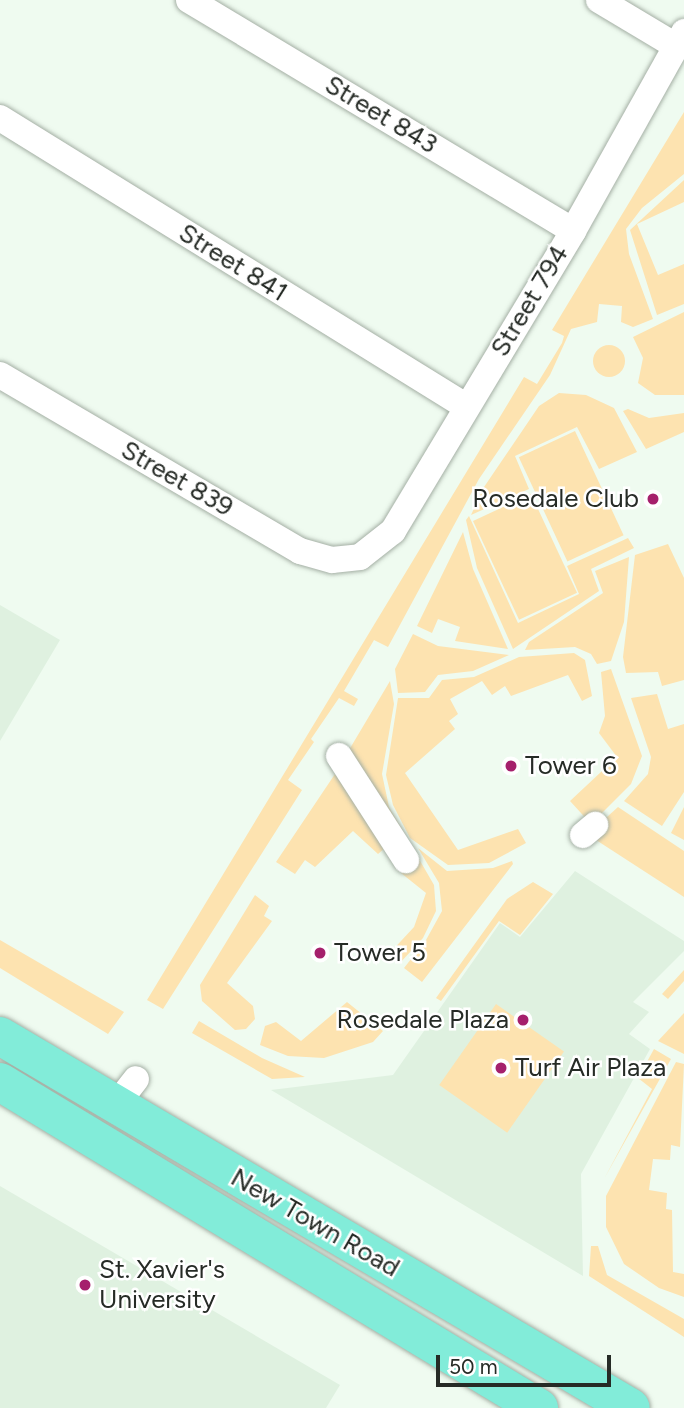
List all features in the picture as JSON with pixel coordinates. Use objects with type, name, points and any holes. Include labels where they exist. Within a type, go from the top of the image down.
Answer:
[{"type":"main road","name":"New Town Road","points":[[0,1036],[125,1093],[631,1408]]},
{"type":"main road","name":"New Town Road","points":[[0,1082],[539,1408]]},
{"type":"street","name":"Street 843","points":[[189,0],[573,231]]},
{"type":"street","points":[[599,0],[680,39]]},
{"type":"street","name":"Street 794","points":[[360,556],[393,531],[573,231],[680,39]]},
{"type":"street","name":"Street 841","points":[[0,118],[467,407]]},
{"type":"street","name":"Street 839","points":[[0,375],[300,551],[332,560],[360,556]]},
{"type":"street","points":[[339,756],[406,860]]},
{"type":"shaded area","points":[[684,112],[684,174],[642,208],[626,229],[629,254],[653,319],[633,327],[621,322],[622,306],[599,304],[597,322],[571,329],[550,375],[479,479],[388,647],[374,640],[344,691],[358,699],[354,706],[339,698],[311,739],[314,742],[288,780],[302,790],[163,1009],[147,1000],[524,377],[537,384],[562,343],[564,336],[552,330]]},
{"type":"shaded area","points":[[684,180],[684,202],[637,224],[658,275],[684,264],[684,304],[657,315],[630,230]]},
{"type":"shaded area","points":[[684,312],[684,395],[655,395],[638,383],[643,358],[633,337]]},
{"type":"shaded area","points":[[609,345],[620,350],[625,361],[620,372],[609,377],[598,372],[593,361],[598,350]]},
{"type":"shaded area","points":[[559,393],[586,395],[614,408],[637,452],[599,469],[577,427],[515,456],[529,489],[471,515],[484,487],[539,406]]},
{"type":"shaded area","points":[[628,409],[649,418],[684,413],[684,432],[646,449],[623,411]]},
{"type":"shaded area","points":[[575,431],[624,535],[567,561],[519,457]]},
{"type":"shaded area","points":[[531,494],[577,593],[519,620],[473,521]]},
{"type":"shaded area","points":[[469,516],[518,623],[579,594],[567,566],[628,538],[634,548],[591,569],[599,591],[513,649],[477,568],[466,520]]},
{"type":"shaded area","points":[[463,532],[473,569],[508,649],[455,641],[460,627],[438,619],[432,633],[417,626]]},
{"type":"shaded area","points":[[668,544],[684,578],[684,680],[662,686],[658,672],[626,673],[623,657],[635,555]]},
{"type":"shaded area","points":[[629,557],[624,622],[611,661],[597,664],[591,654],[575,647],[525,650],[529,642],[603,593],[595,571]]},
{"type":"shaded area","points":[[0,605],[60,640],[0,741]]},
{"type":"shaded area","points":[[413,634],[438,646],[509,655],[473,671],[438,675],[425,692],[398,693],[395,669]]},
{"type":"shaded area","points":[[574,653],[585,660],[592,696],[582,701],[568,675],[511,696],[505,686],[492,695],[482,681],[450,699],[458,714],[449,721],[455,729],[405,773],[458,850],[518,829],[526,843],[489,863],[448,865],[410,838],[393,805],[386,775],[398,698],[429,698],[442,680],[474,677],[519,657]]},
{"type":"shaded area","points":[[611,669],[642,756],[631,784],[591,824],[570,801],[617,757],[599,733],[605,716],[601,672]]},
{"type":"shaded area","points":[[390,681],[394,704],[382,774],[389,807],[434,885],[436,911],[423,938],[400,963],[388,955],[414,927],[426,893],[401,873],[415,862],[349,750]]},
{"type":"shaded area","points":[[657,694],[668,729],[684,724],[684,792],[662,826],[624,801],[648,774],[651,757],[631,698]]},
{"type":"shaded area","points":[[335,774],[385,848],[378,854],[353,831],[315,867],[305,860],[295,874],[276,862]]},
{"type":"shaded area","points":[[618,807],[684,851],[684,897],[593,838],[596,827]]},
{"type":"shaded area","points":[[684,807],[684,840],[671,833]]},
{"type":"shaded area","points":[[418,848],[447,871],[493,868],[512,861],[513,864],[422,982],[404,968],[426,940],[442,911],[439,883]]},
{"type":"shaded area","name":"Rosedale Plaza","points":[[575,871],[684,941],[684,951],[633,1002],[649,1012],[629,1034],[650,1049],[581,1174],[583,1276],[271,1090],[393,1075],[500,923],[520,937]]},
{"type":"shaded area","points":[[533,882],[553,894],[520,935],[499,921],[441,1001],[436,998],[507,899]]},
{"type":"shaded area","points":[[255,895],[269,906],[264,916],[272,921],[227,983],[253,1006],[255,1019],[246,1029],[235,1030],[202,1001],[200,985]]},
{"type":"shaded area","points":[[0,940],[124,1012],[108,1034],[0,968]]},
{"type":"shaded area","points":[[684,970],[684,981],[668,999],[662,994]]},
{"type":"shaded area","points":[[347,1002],[383,1031],[373,1042],[324,1058],[288,1056],[260,1045],[265,1026],[276,1022],[301,1041]]},
{"type":"shaded area","name":"Turf Air Plaza","points":[[496,1004],[564,1052],[507,1133],[439,1085]]},
{"type":"shaded area","points":[[684,1013],[684,1054],[658,1041]]},
{"type":"shaded area","points":[[199,1021],[262,1058],[305,1077],[272,1079],[192,1033]]},
{"type":"shaded area","points":[[654,1049],[671,1059],[604,1179],[652,1089],[638,1078]]},
{"type":"shaded area","points":[[676,1062],[684,1064],[680,1147],[671,1145],[670,1160],[653,1159],[649,1190],[667,1193],[666,1209],[672,1210],[673,1272],[684,1274],[684,1297],[659,1288],[624,1264],[606,1227],[606,1196]]},
{"type":"shaded area","name":"St. Xavier's University","points":[[0,1186],[340,1385],[326,1408],[0,1408]]},
{"type":"shaded area","points":[[591,1246],[598,1246],[607,1275],[684,1319],[684,1337],[589,1276]]},
{"type":"place","name":"Rosedale Club","points":[[653,499]]},
{"type":"place","name":"Tower 6","points":[[511,766]]},
{"type":"place","name":"Tower 5","points":[[320,953]]},
{"type":"place","name":"Rosedale Plaza","points":[[523,1020]]},
{"type":"place","name":"Turf Air Plaza","points":[[501,1068]]},
{"type":"place","name":"St. Xavier's University","points":[[85,1285]]}]
